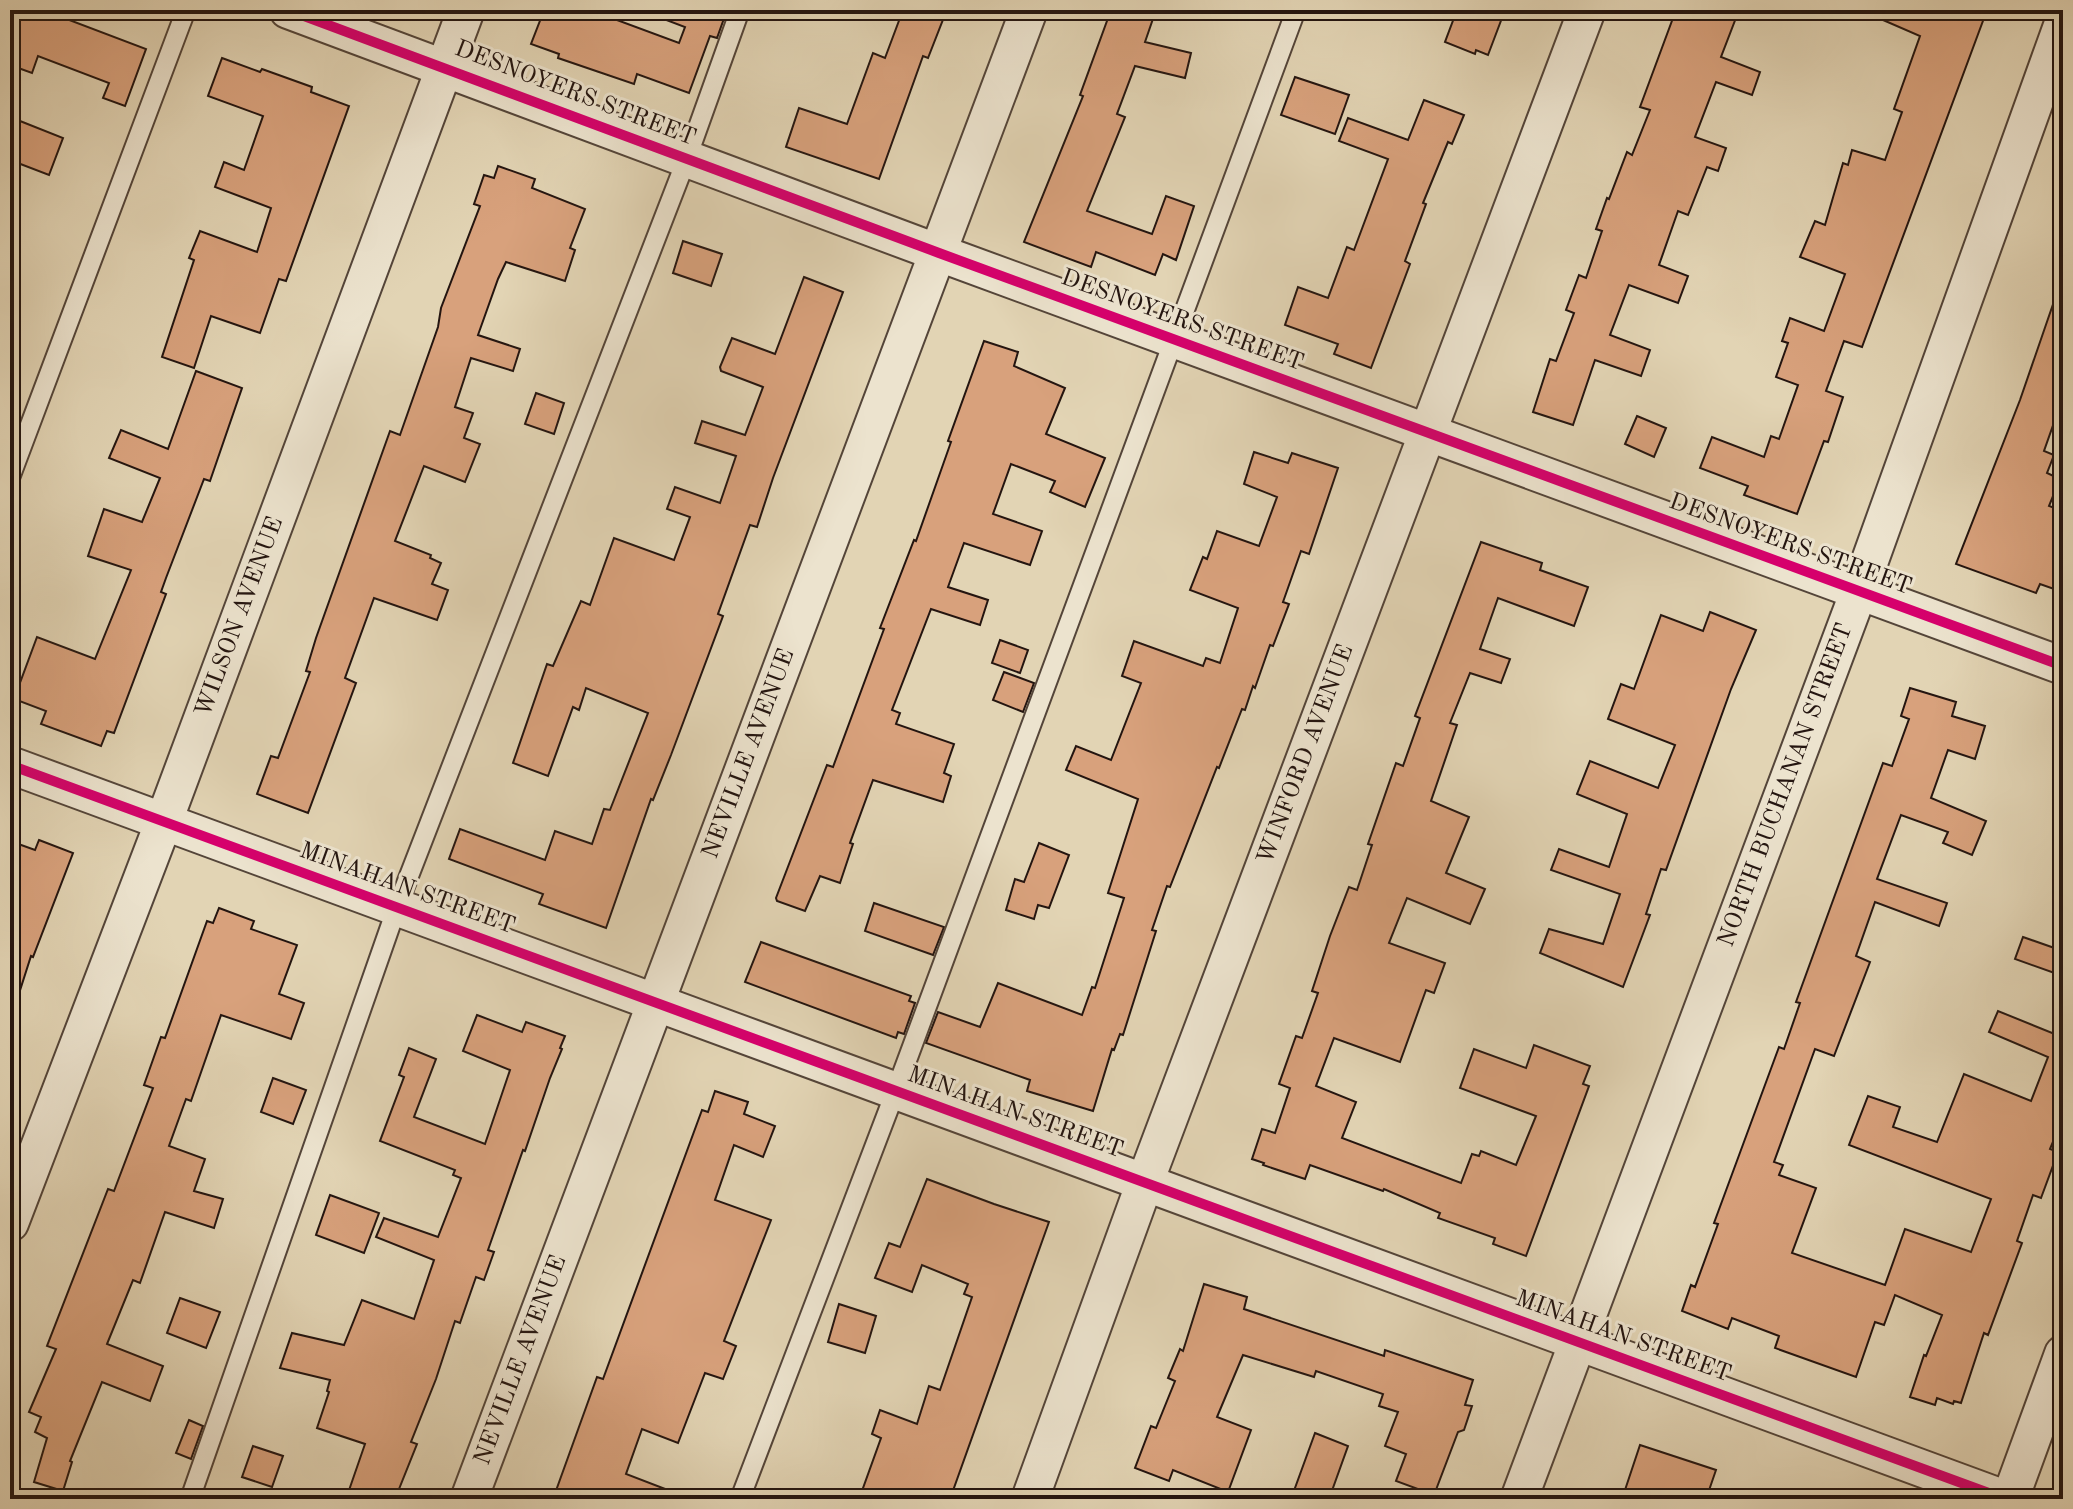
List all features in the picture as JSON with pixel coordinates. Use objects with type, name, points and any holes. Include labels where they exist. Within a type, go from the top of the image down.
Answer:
[{"type":"street","name":"DESNOYERS STREET","points":[[288,10],[2063,666]]},
{"type":"street","name":"WILSON AVENUE","points":[[10,1223],[164,821],[466,10]]},
{"type":"street","name":"NEVILLE AVENUE","points":[[469,1499],[1029,10]]},
{"type":"street","name":"WINFORD AVENUE","points":[[1030,1499],[1145,1182],[1587,10]]},
{"type":"street","name":"NORTH BUCHANAN STREET","points":[[1519,1499],[1859,591],[2063,23]]},
{"type":"street","name":"MINAHAN STREET","points":[[10,765],[2008,1499]]},
{"type":"street","points":[[2008,1499],[2063,1354]]},
{"type":"lane","points":[[10,478],[186,10]]},
{"type":"lane","points":[[190,1499],[397,907],[687,158],[740,10]]},
{"type":"lane","points":[[740,1499],[896,1090],[1296,10]]},
{"type":"building","points":[[10,10],[43,10],[146,49],[125,106],[103,98],[109,83],[38,56],[32,73],[10,65]]},
{"type":"building","points":[[555,10],[590,10],[679,43],[685,27],[648,13],[648,10],[727,10],[717,38],[710,36],[689,93],[637,74],[634,84],[558,58],[559,54],[531,44],[543,13],[552,16]]},
{"type":"building","points":[[903,10],[926,10],[944,17],[928,58],[923,56],[879,179],[786,147],[799,108],[847,124],[873,53],[885,58]]},
{"type":"building","points":[[1111,10],[1156,10],[1145,42],[1191,53],[1185,78],[1135,66],[1117,114],[1125,117],[1087,211],[1152,234],[1166,196],[1194,206],[1176,260],[1163,254],[1155,275],[1096,252],[1091,267],[1024,242],[1083,96],[1080,95]]},
{"type":"building","points":[[1457,10],[1505,10],[1488,55],[1476,50],[1475,54],[1445,42]]},
{"type":"building","points":[[1676,10],[1739,10],[1721,57],[1760,72],[1752,95],[1716,82],[1695,137],[1726,148],[1718,171],[1707,167],[1688,215],[1678,211],[1659,265],[1688,276],[1678,303],[1629,285],[1610,335],[1650,350],[1641,376],[1595,360],[1573,425],[1533,412],[1550,359],[1556,361],[1574,313],[1566,310],[1579,275],[1586,278],[1602,231],[1596,229],[1607,198],[1627,152],[1632,155],[1650,110],[1640,107]]},
{"type":"building","points":[[1860,10],[1987,10],[1862,347],[1844,341],[1826,391],[1843,397],[1828,442],[1824,441],[1797,514],[1744,495],[1748,486],[1700,468],[1712,437],[1764,457],[1771,436],[1779,439],[1798,385],[1776,377],[1788,343],[1782,341],[1790,318],[1824,331],[1845,274],[1800,257],[1815,221],[1825,225],[1843,163],[1848,165],[1852,150],[1885,160],[1902,112],[1894,109],[1920,36]]},
{"type":"building","points":[[222,58],[312,87],[311,92],[349,106],[286,281],[279,279],[260,333],[211,316],[194,368],[162,357],[194,260],[189,258],[200,231],[257,252],[271,208],[215,187],[224,162],[244,170],[263,116],[208,96]]},
{"type":"building","points":[[1295,77],[1349,95],[1335,134],[1281,115]]},
{"type":"building","points":[[1424,100],[1464,115],[1452,144],[1448,142],[1423,203],[1426,204],[1405,261],[1410,264],[1371,368],[1334,354],[1338,344],[1285,325],[1298,287],[1328,298],[1347,247],[1354,250],[1388,159],[1339,141],[1348,118],[1408,140]]},
{"type":"building","points":[[20,121],[63,138],[49,175],[10,160],[10,148]]},
{"type":"building","points":[[498,166],[535,179],[532,188],[585,209],[570,248],[575,250],[565,281],[506,262],[478,335],[520,349],[513,371],[471,358],[455,407],[473,413],[464,438],[480,444],[465,482],[424,466],[395,541],[431,555],[430,558],[441,563],[432,584],[448,590],[437,620],[374,598],[345,678],[356,683],[308,813],[257,794],[271,756],[278,758],[310,672],[306,671],[316,638],[390,431],[400,435],[438,327],[441,308],[480,206],[474,204],[484,175],[494,178]]},
{"type":"building","points":[[683,241],[722,254],[711,286],[673,273]]},
{"type":"building","points":[[804,277],[843,292],[757,527],[750,525],[718,614],[723,616],[671,755],[651,799],[606,928],[539,904],[543,894],[449,859],[460,829],[545,860],[555,831],[592,844],[604,809],[610,810],[648,713],[586,688],[579,710],[573,707],[548,776],[513,763],[547,664],[553,666],[581,601],[590,605],[614,538],[674,560],[690,517],[667,509],[675,487],[720,503],[736,456],[695,443],[702,421],[745,435],[763,387],[721,371],[720,367],[732,338],[775,354]]},
{"type":"building","points":[[2060,284],[2063,285],[2063,397],[2044,451],[2054,455],[2047,473],[2060,479],[2049,506],[2063,511],[2063,564],[2054,589],[2040,584],[2036,593],[1956,564],[2020,400]]},
{"type":"building","points":[[984,341],[1018,352],[1014,366],[1065,388],[1046,434],[1105,458],[1085,507],[1050,492],[1055,481],[1011,464],[993,514],[1042,531],[1030,565],[964,543],[948,587],[988,600],[980,625],[931,609],[892,710],[900,713],[896,724],[954,744],[944,773],[951,776],[943,802],[873,780],[850,843],[853,844],[840,883],[820,876],[805,911],[776,898],[827,765],[833,767],[884,629],[880,628],[916,541]]},
{"type":"building","points":[[196,371],[242,388],[210,481],[204,479],[166,578],[161,592],[166,594],[114,733],[107,731],[101,746],[41,724],[46,711],[14,699],[37,637],[95,659],[131,570],[88,556],[104,509],[142,522],[160,478],[109,458],[121,430],[168,449]]},
{"type":"building","points":[[536,393],[564,403],[554,434],[525,424]]},
{"type":"building","points":[[1637,416],[1666,428],[1654,457],[1625,444]]},
{"type":"building","points":[[1254,452],[1288,463],[1292,453],[1338,468],[1309,554],[1301,551],[1283,602],[1289,604],[1273,646],[1270,645],[1255,688],[1253,686],[1245,710],[1242,709],[1217,767],[1170,887],[1167,886],[1123,1035],[1120,1034],[1112,1049],[1093,1111],[1027,1091],[1030,1080],[926,1043],[938,1012],[980,1027],[998,983],[1082,1015],[1092,987],[1095,988],[1124,898],[1108,893],[1138,799],[1066,770],[1076,746],[1111,760],[1141,683],[1122,676],[1134,641],[1203,666],[1206,658],[1220,663],[1238,608],[1190,590],[1203,557],[1207,559],[1217,531],[1259,546],[1277,497],[1244,484]]},
{"type":"building","points":[[1481,542],[1542,563],[1540,570],[1588,587],[1574,626],[1498,598],[1480,649],[1510,659],[1501,683],[1470,673],[1450,723],[1457,725],[1431,801],[1469,817],[1446,873],[1485,889],[1470,924],[1407,898],[1389,943],[1445,963],[1434,993],[1426,990],[1400,1062],[1334,1038],[1316,1086],[1356,1102],[1342,1138],[1461,1183],[1472,1154],[1479,1156],[1481,1151],[1516,1165],[1536,1116],[1460,1088],[1474,1049],[1526,1068],[1534,1045],[1590,1066],[1583,1084],[1589,1086],[1526,1256],[1493,1244],[1495,1238],[1438,1218],[1440,1213],[1384,1189],[1310,1165],[1305,1179],[1252,1159],[1262,1129],[1275,1133],[1290,1088],[1279,1084],[1296,1036],[1302,1038],[1318,993],[1312,991],[1330,936],[1349,887],[1357,890],[1372,845],[1368,844],[1396,763],[1403,766],[1420,718],[1415,716]]},
{"type":"building","points":[[1710,612],[1756,630],[1731,689],[1666,870],[1661,869],[1646,914],[1650,915],[1623,987],[1540,953],[1549,929],[1603,944],[1620,894],[1551,870],[1559,849],[1609,867],[1627,814],[1577,794],[1590,761],[1658,788],[1675,745],[1608,719],[1621,684],[1634,689],[1661,615],[1703,631]]},
{"type":"building","points":[[1000,640],[1028,650],[1020,673],[992,663]]},
{"type":"building","points":[[1004,672],[1034,683],[1023,712],[993,700]]},
{"type":"building","points":[[1910,688],[1956,702],[1952,716],[1985,726],[1975,759],[1948,750],[1931,798],[1986,821],[1972,855],[1943,843],[1948,832],[1901,815],[1877,879],[1947,903],[1939,926],[1875,902],[1856,956],[1870,962],[1834,1056],[1815,1049],[1774,1162],[1783,1165],[1779,1175],[1816,1188],[1792,1253],[1885,1285],[1905,1229],[1971,1252],[1991,1199],[1849,1145],[1868,1096],[1900,1107],[1893,1127],[1937,1142],[1964,1074],[2031,1101],[2048,1057],[1989,1032],[1998,1011],[2057,1035],[2063,1023],[2063,1118],[2050,1149],[2058,1152],[2041,1198],[2033,1195],[2017,1241],[2022,1243],[1988,1335],[1984,1333],[1961,1403],[1954,1401],[1953,1404],[1937,1398],[1935,1405],[1910,1397],[1942,1315],[1895,1295],[1884,1325],[1875,1322],[1856,1377],[1775,1348],[1779,1336],[1732,1318],[1728,1329],[1682,1311],[1691,1285],[1695,1287],[1718,1224],[1714,1223],[1779,1047],[1784,1049],[1800,1003],[1796,1002],[1883,763],[1892,766],[1909,719],[1901,716]]},
{"type":"building","points":[[39,840],[73,853],[31,956],[15,1006],[10,1005],[10,841],[35,850]]},
{"type":"building","points":[[1039,843],[1069,855],[1049,908],[1038,905],[1034,919],[1006,910],[1015,879],[1024,882]]},
{"type":"building","points":[[874,903],[944,927],[933,955],[865,931]]},
{"type":"building","points":[[219,908],[254,921],[251,929],[297,945],[279,994],[304,1003],[291,1039],[221,1015],[191,1101],[186,1099],[169,1146],[205,1159],[194,1191],[223,1199],[214,1228],[165,1212],[140,1283],[133,1280],[107,1344],[163,1366],[150,1401],[102,1382],[70,1461],[63,1491],[34,1482],[47,1438],[35,1432],[41,1417],[29,1412],[56,1349],[47,1346],[108,1189],[114,1191],[153,1088],[144,1085],[161,1037],[165,1038],[207,921],[213,923]]},
{"type":"building","points":[[2023,937],[2063,951],[2063,976],[2015,959]]},
{"type":"building","points":[[761,942],[911,996],[909,1001],[915,1003],[904,1034],[898,1032],[896,1038],[745,982]]},
{"type":"building","points":[[477,1015],[522,1032],[526,1022],[565,1036],[562,1049],[488,1250],[494,1252],[484,1280],[476,1277],[460,1323],[455,1321],[411,1442],[417,1444],[395,1499],[346,1499],[365,1444],[317,1428],[330,1380],[280,1368],[292,1333],[344,1345],[362,1300],[414,1319],[434,1260],[376,1237],[384,1218],[438,1237],[461,1178],[453,1175],[455,1170],[380,1141],[404,1077],[399,1075],[409,1048],[436,1059],[414,1117],[485,1144],[510,1070],[463,1051]]},
{"type":"building","points":[[273,1078],[306,1090],[293,1124],[261,1112]]},
{"type":"building","points":[[715,1091],[748,1102],[744,1114],[775,1126],[763,1157],[734,1145],[715,1200],[771,1220],[724,1341],[736,1346],[723,1379],[705,1373],[678,1443],[642,1429],[626,1474],[686,1499],[553,1499],[597,1377],[603,1379],[702,1110],[708,1112]]},
{"type":"building","points":[[927,1179],[1049,1222],[950,1499],[885,1499],[862,1491],[881,1438],[872,1434],[880,1410],[917,1424],[929,1386],[940,1390],[972,1297],[964,1294],[968,1284],[922,1265],[912,1292],[875,1278],[889,1243],[900,1247]]},
{"type":"building","points":[[330,1195],[379,1213],[364,1253],[316,1235]]},
{"type":"building","points":[[1204,1284],[1247,1297],[1244,1309],[1384,1356],[1385,1350],[1473,1380],[1465,1405],[1472,1406],[1464,1430],[1458,1432],[1434,1495],[1396,1481],[1406,1454],[1385,1446],[1398,1412],[1379,1406],[1383,1394],[1316,1371],[1314,1377],[1243,1355],[1217,1417],[1251,1430],[1228,1492],[1173,1470],[1169,1481],[1135,1468],[1151,1426],[1156,1428],[1175,1381],[1168,1378],[1180,1349],[1183,1351]]},
{"type":"building","points":[[180,1298],[220,1312],[206,1348],[167,1333]]},
{"type":"building","points":[[839,1304],[876,1316],[865,1353],[828,1342]]},
{"type":"building","points":[[189,1420],[203,1426],[191,1459],[176,1453]]},
{"type":"building","points":[[1315,1433],[1348,1446],[1329,1499],[1291,1499]]},
{"type":"building","points":[[1640,1445],[1716,1470],[1706,1499],[1643,1499],[1624,1493]]},
{"type":"building","points":[[253,1446],[283,1456],[272,1487],[242,1477]]},
{"type":"cycle path","points":[[288,10],[2063,666]]},
{"type":"cycle path","points":[[10,765],[2005,1499]]}]
